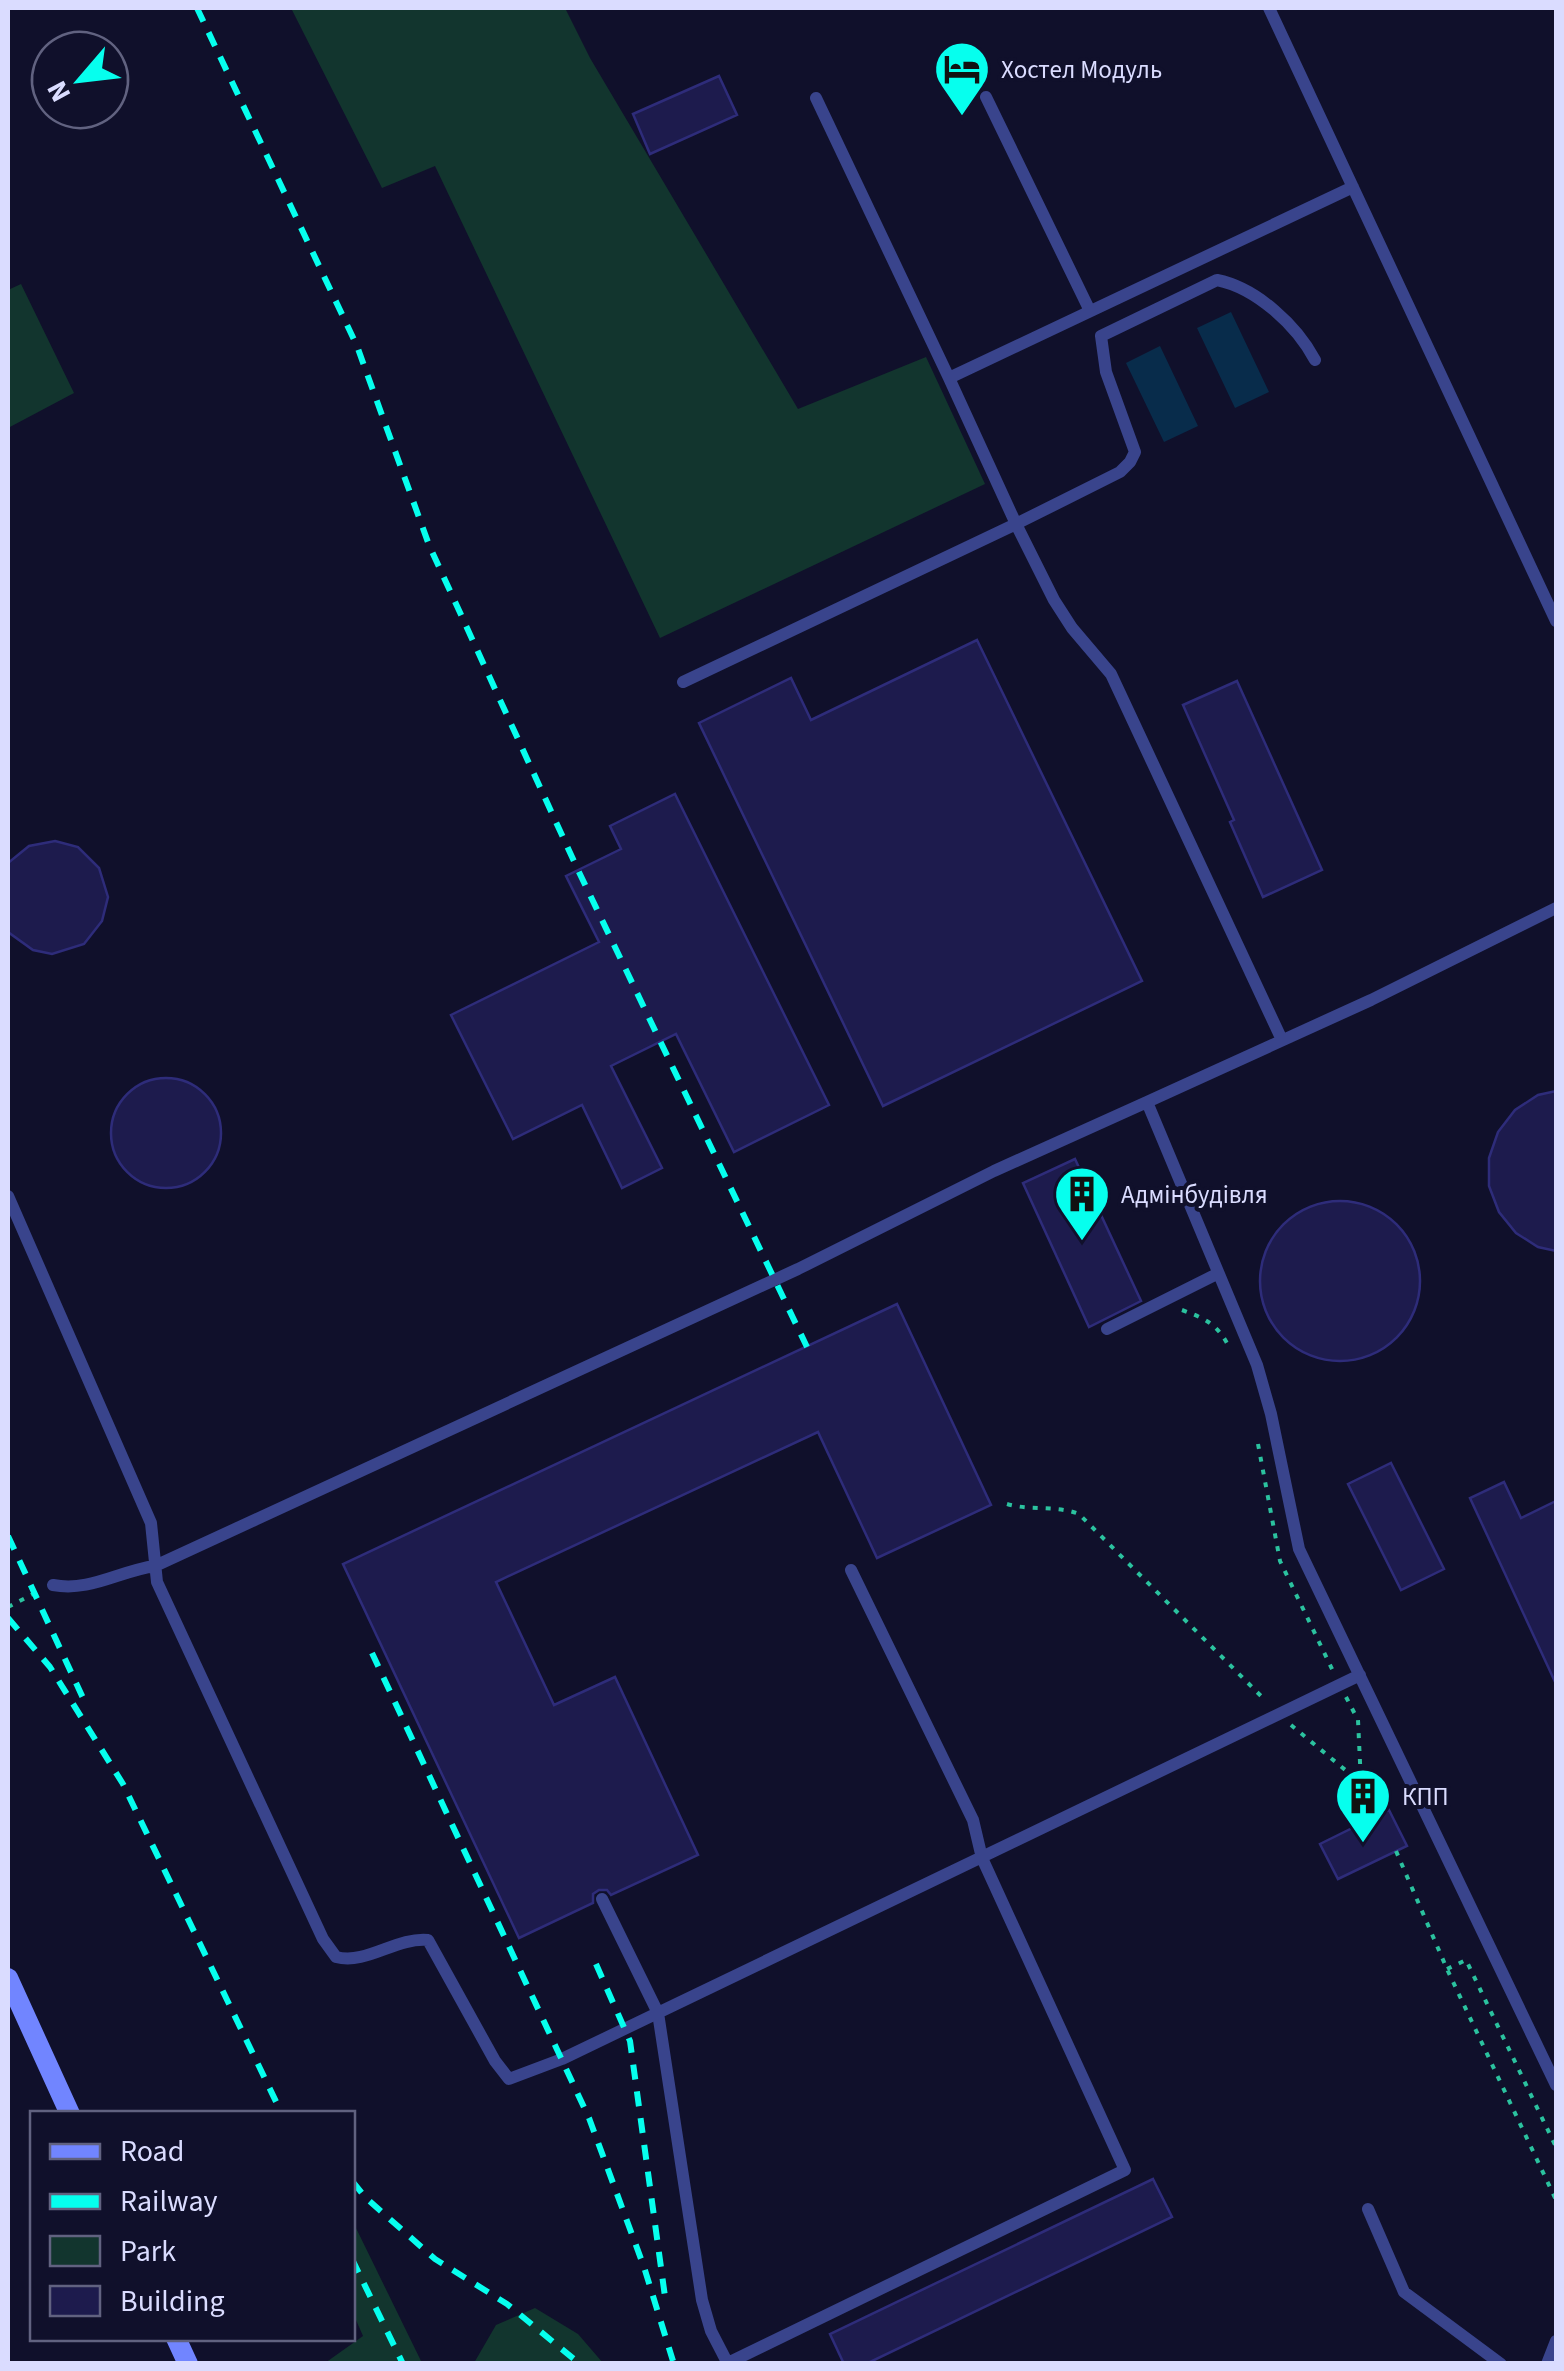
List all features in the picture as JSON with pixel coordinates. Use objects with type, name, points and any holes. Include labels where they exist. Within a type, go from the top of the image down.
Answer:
[{"type":"street","points":[[8,1978],[69,2111]]},
{"type":"street","points":[[177,2341],[188,2364]]},
{"type":"lane","points":[[1270,8],[1556,621]]},
{"type":"lane","points":[[986,97],[1090,311]]},
{"type":"lane","points":[[816,98],[1016,524],[1054,600],[1111,674],[1282,1040]]},
{"type":"lane","points":[[949,378],[1354,187]]},
{"type":"lane","points":[[683,682],[1120,472],[1135,452],[1106,372],[1101,336],[1217,280],[1230,282],[1274,311],[1304,340],[1315,360]]},
{"type":"lane","points":[[53,1585],[82,1588],[132,1569],[155,1566],[798,1269],[994,1171],[1282,1040],[1556,908]]},
{"type":"lane","points":[[1147,1102],[1257,1366],[1299,1549],[1556,2085]]},
{"type":"lane","points":[[8,1196],[152,1523],[156,1582],[324,1938],[336,1957],[349,1960],[412,1938],[428,1940],[509,2078],[562,2060],[1360,1676]]},
{"type":"lane","points":[[1107,1329],[1217,1274]]},
{"type":"lane","points":[[602,1899],[658,2013],[702,2300],[711,2331],[728,2363],[1125,2170],[982,1858],[973,1820],[852,1570]]},
{"type":"lane","points":[[1368,2209],[1404,2292],[1501,2364]]},
{"type":"lane","points":[[1547,2364],[1556,2341]]},
{"type":"path","points":[[1007,1504],[1067,1509],[1079,1514],[1280,1716],[1361,1782]]},
{"type":"path","points":[[8,1606],[53,1585]]},
{"type":"path","points":[[1396,1851],[1556,2200]]},
{"type":"path","points":[[1447,1969],[1466,1960],[1556,2147]]},
{"type":"green space","points":[[291,8],[565,8],[590,58],[798,409],[926,357],[985,484],[660,638],[435,166],[382,188]]},
{"type":"green space","points":[[21,284],[74,393],[8,428],[8,290]]},
{"type":"green space","points":[[355,2225],[422,2363],[325,2363],[363,2336],[355,2318]]},
{"type":"green space","points":[[535,2308],[578,2334],[603,2363],[474,2363],[496,2325]]},
{"type":"water","points":[[1231,312],[1269,392],[1235,408],[1197,328]]},
{"type":"water","points":[[1160,346],[1198,426],[1164,442],[1126,363]]},
{"type":"building","points":[[719,76],[737,115],[650,154],[633,114]]},
{"type":"building","points":[[977,640],[1142,981],[883,1106],[699,723],[791,678],[811,720]]},
{"type":"building","points":[[1237,681],[1322,870],[1263,897],[1183,705]]},
{"type":"building","points":[[675,794],[829,1105],[734,1152],[676,1034],[611,1066],[662,1168],[622,1188],[582,1105],[513,1139],[451,1015],[599,942],[566,876],[621,849],[610,826]]},
{"type":"building","points":[[55,841],[78,847],[99,868],[108,897],[102,921],[84,944],[52,954],[33,950],[8,932],[8,863],[29,846]]},
{"type":"building","points":[[166,1078],[187,1082],[205,1094],[217,1112],[221,1133],[217,1154],[205,1172],[187,1184],[166,1188],[145,1184],[127,1172],[115,1154],[111,1133],[115,1112],[127,1094],[145,1082]]},
{"type":"building","points":[[1556,1091],[1556,1251],[1538,1247],[1516,1233],[1499,1212],[1489,1186],[1489,1158],[1498,1132],[1515,1110],[1538,1095]]},
{"type":"building","name":"Адмінбудівля","points":[[1075,1159],[1141,1301],[1089,1327],[1023,1183]]},
{"type":"building","points":[[1340,1201],[1371,1207],[1396,1225],[1414,1250],[1420,1281],[1414,1312],[1396,1337],[1371,1355],[1340,1361],[1309,1355],[1284,1337],[1266,1312],[1260,1281],[1266,1250],[1284,1225],[1309,1207]]},
{"type":"building","points":[[897,1304],[991,1505],[877,1558],[818,1432],[496,1582],[554,1705],[615,1677],[698,1855],[611,1895],[607,1890],[599,1890],[593,1894],[593,1903],[519,1938],[343,1564]]},
{"type":"building","points":[[1391,1463],[1444,1569],[1401,1590],[1348,1484]]},
{"type":"building","points":[[1504,1482],[1521,1518],[1556,1501],[1556,1684],[1470,1498]]},
{"type":"building","name":"КПП","points":[[1389,1810],[1407,1846],[1338,1879],[1320,1844]]},
{"type":"building","points":[[1153,2179],[1172,2217],[866,2364],[844,2364],[830,2334]]},
{"type":"railway","points":[[197,8],[357,346],[429,545],[578,870],[807,1347]]},
{"type":"railway","points":[[8,1536],[83,1698]]},
{"type":"railway","points":[[8,1618],[50,1667],[123,1784],[281,2111]]},
{"type":"railway","points":[[372,1653],[589,2118],[644,2267],[673,2361]]},
{"type":"railway","points":[[596,1964],[630,2041],[666,2304]]},
{"type":"railway","points":[[355,2185],[435,2259],[507,2304],[580,2364]]},
{"type":"railway","points":[[355,2265],[403,2364]]},
{"type":"place","name":"Хостел Модуль","points":[[962,118]]},
{"type":"place","name":"Адмінбудівля","points":[[1082,1243]]},
{"type":"place","name":"КПП","points":[[1363,1845]]}]
